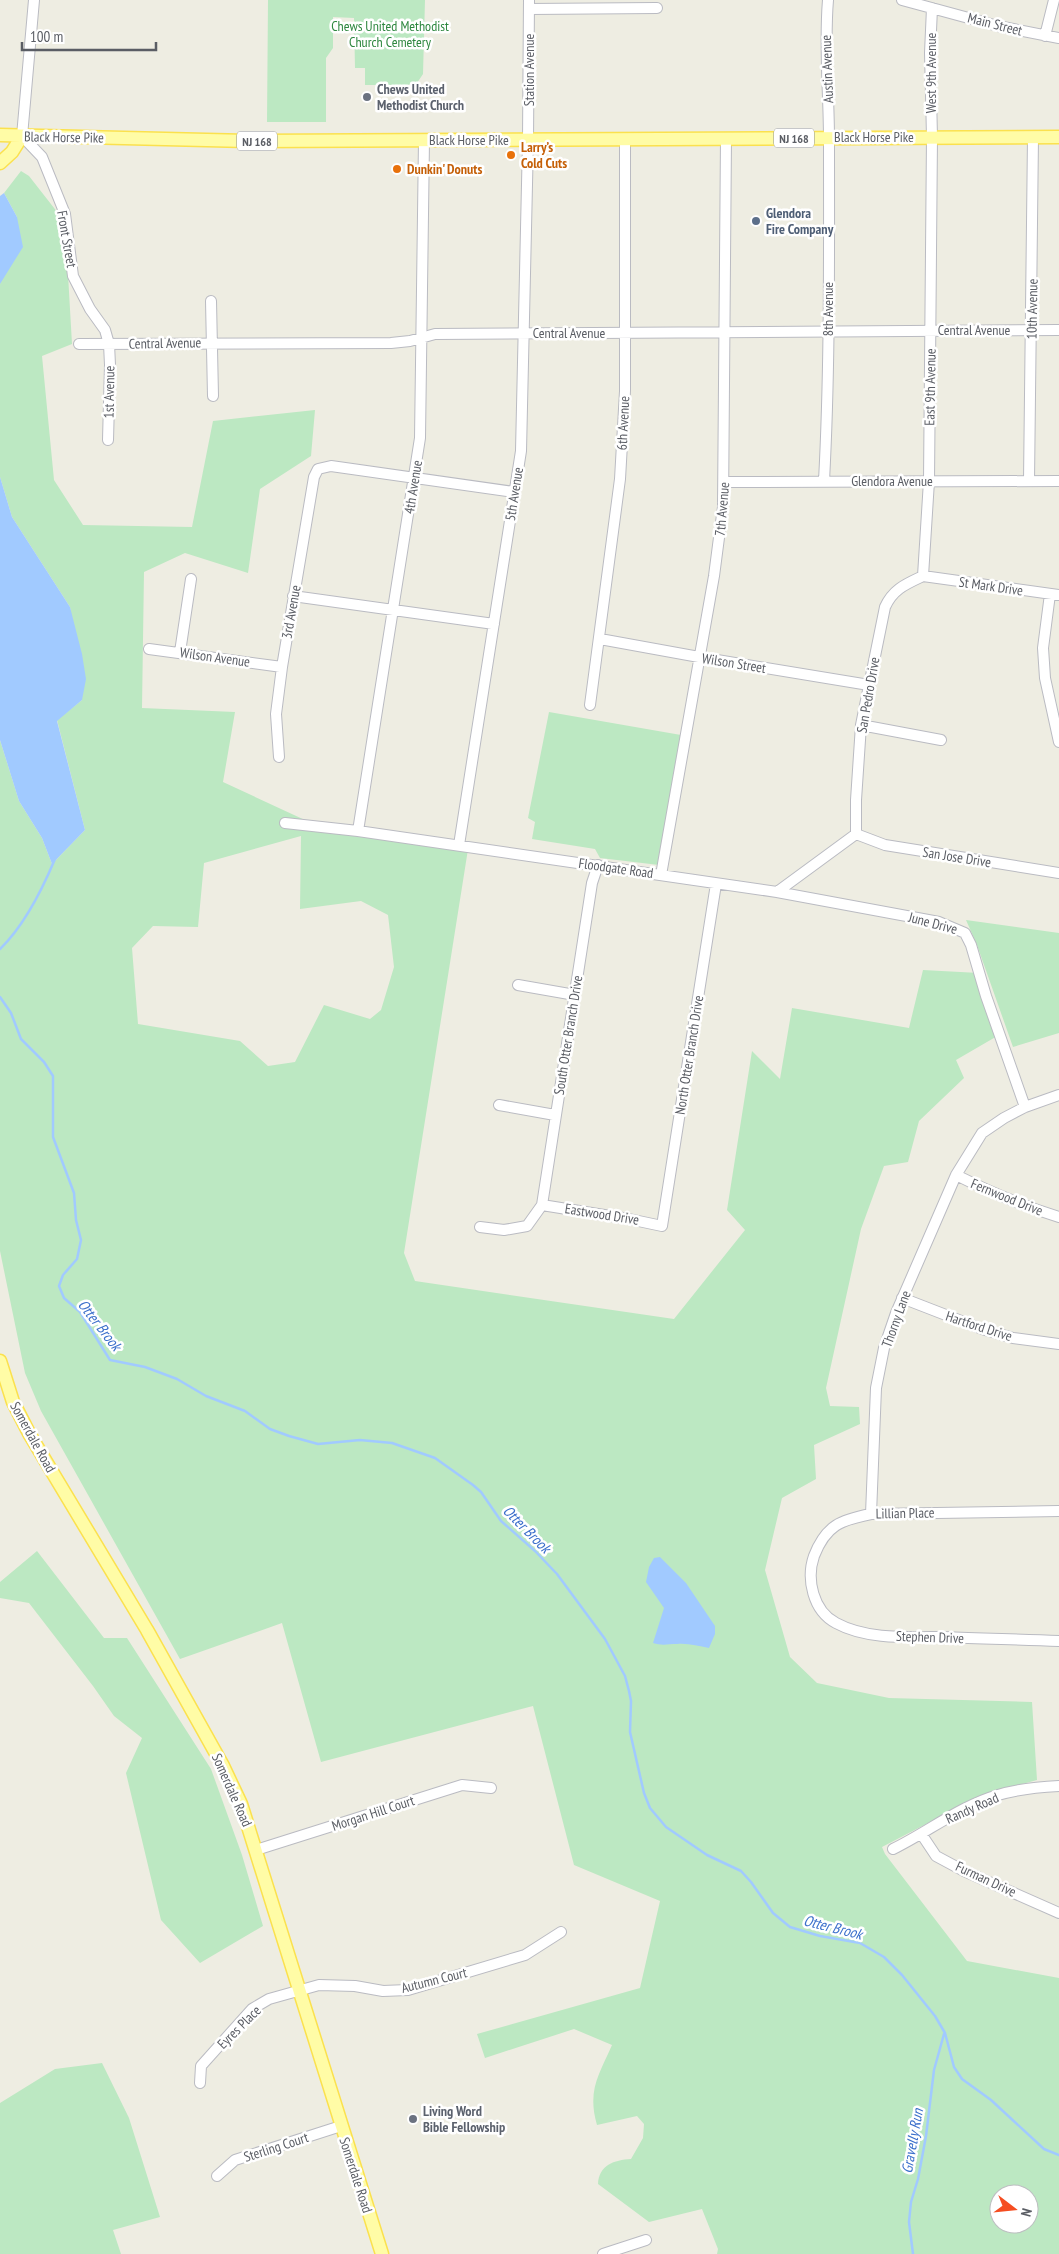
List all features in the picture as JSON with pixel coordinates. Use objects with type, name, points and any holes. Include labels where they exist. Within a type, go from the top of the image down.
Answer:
[{"type":"main road","name":"Black Horse Pike","points":[[0,135],[248,141],[1059,137]]},
{"type":"main road","points":[[0,163],[12,152],[22,136]]},
{"type":"main road","name":"Somerdale Road","points":[[0,1361],[4,1384],[30,1435],[147,1630],[223,1766],[241,1804],[382,2254]]},
{"type":"street","points":[[22,136],[34,0]]},
{"type":"street","name":"Austin Avenue","points":[[828,0],[826,28],[829,137]]},
{"type":"street","name":"Main Street","points":[[902,0],[998,26],[1059,38]]},
{"type":"street","points":[[1045,36],[1054,0]]},
{"type":"street","points":[[529,4],[657,8]]},
{"type":"street","name":"Station Avenue","points":[[528,140],[529,4]]},
{"type":"street","name":"West 9th Avenue","points":[[932,8],[930,53],[932,137]]},
{"type":"street","name":"Front Street","points":[[22,136],[42,157],[65,214],[73,276],[90,309],[105,330],[109,344]]},
{"type":"street","name":"8th Avenue","points":[[824,482],[829,137]]},
{"type":"street","name":"East 9th Avenue","points":[[923,576],[929,481],[932,137]]},
{"type":"street","name":"10th Avenue","points":[[1029,481],[1033,137]]},
{"type":"street","name":"7th Avenue","points":[[662,875],[714,576],[724,507],[726,138]]},
{"type":"street","name":"6th Avenue","points":[[590,705],[620,479],[626,333],[625,139]]},
{"type":"street","name":"4th Avenue","points":[[358,831],[416,476],[420,438],[423,337],[424,140]]},
{"type":"street","name":"5th Avenue","points":[[459,845],[521,451],[522,333],[528,140]]},
{"type":"street","points":[[212,301],[213,396]]},
{"type":"street","name":"Central Avenue","points":[[80,344],[211,342],[391,343],[410,341],[435,334],[1059,330]]},
{"type":"street","name":"1st Avenue","points":[[108,440],[109,344]]},
{"type":"street","name":"3rd Avenue","points":[[279,757],[276,714],[293,596],[314,477],[318,469],[331,466],[416,476]]},
{"type":"street","points":[[416,476],[514,492]]},
{"type":"street","name":"Glendora Avenue","points":[[724,482],[1059,481]]},
{"type":"street","name":"St Mark Drive","points":[[923,576],[1054,595]]},
{"type":"street","name":"San Pedro Drive","points":[[856,834],[856,800],[861,725],[889,598],[897,589],[923,576]]},
{"type":"street","points":[[180,652],[192,579]]},
{"type":"street","points":[[1054,595],[1044,648],[1047,687],[1059,742]]},
{"type":"street","points":[[293,596],[494,624]]},
{"type":"street","name":"Wilson Street","points":[[600,639],[869,685]]},
{"type":"street","name":"Wilson Avenue","points":[[149,649],[282,667]]},
{"type":"street","points":[[861,725],[941,740]]},
{"type":"street","name":"Floodgate Road","points":[[285,823],[459,845],[778,892]]},
{"type":"street","points":[[778,892],[856,834]]},
{"type":"street","name":"San Jose Drive","points":[[856,834],[885,845],[1059,874]]},
{"type":"street","name":"South Otter Branch Drive","points":[[542,1205],[592,883],[598,865]]},
{"type":"street","name":"North Otter Branch Drive","points":[[662,1226],[716,884]]},
{"type":"street","name":"June Drive","points":[[778,892],[939,922],[965,933],[971,945],[986,996],[1025,1107]]},
{"type":"street","points":[[518,984],[575,995]]},
{"type":"street","name":"Thorny Lane","points":[[871,1514],[876,1388],[884,1348],[902,1298],[956,1175],[982,1133],[1025,1107],[1059,1095]]},
{"type":"street","points":[[499,1105],[555,1114]]},
{"type":"street","name":"Fernwood Drive","points":[[956,1175],[996,1195],[1059,1217]]},
{"type":"street","points":[[480,1227],[504,1230],[527,1226],[542,1205]]},
{"type":"street","name":"Eastwood Drive","points":[[542,1205],[629,1218],[662,1226]]},
{"type":"street","name":"Hartford Drive","points":[[902,1298],[982,1329],[1013,1338],[1059,1344]]},
{"type":"street","name":"Lillian Place","points":[[815,1598],[810,1580],[810,1566],[823,1537],[831,1527],[848,1518],[871,1514],[1059,1511]]},
{"type":"street","name":"Stephen Drive","points":[[815,1598],[824,1615],[835,1623],[870,1634],[1059,1641]]},
{"type":"street","name":"Morgan Hill Court","points":[[256,1850],[462,1785],[491,1788]]},
{"type":"street","name":"Randy Road","points":[[893,1849],[922,1835],[941,1821],[997,1795],[1021,1790],[1059,1786]]},
{"type":"street","name":"Furman Drive","points":[[922,1835],[936,1856],[1059,1913]]},
{"type":"street","name":"Autumn Court","points":[[299,1990],[319,1985],[355,1986],[383,1991],[408,1990],[525,1955],[561,1932]]},
{"type":"street","name":"Eyres Place","points":[[200,2083],[201,2066],[252,2009],[269,1999],[299,1990]]},
{"type":"street","name":"Sterling Court","points":[[217,2176],[235,2160],[341,2126]]},
{"type":"street","points":[[603,2254],[646,2240]]},
{"type":"green space","name":"Chews United Methodist Church Cemetery","points":[[268,0],[425,0],[423,74],[417,83],[407,85],[365,85],[365,68],[355,68],[354,18],[333,17],[333,48],[326,58],[326,122],[267,122]]},
{"type":"green space","points":[[21,171],[29,176],[65,222],[72,344],[42,356],[54,480],[83,525],[192,527],[213,421],[315,410],[311,456],[260,489],[248,573],[185,553],[144,572],[142,708],[235,712],[223,782],[307,821],[469,843],[404,1253],[415,1281],[674,1319],[745,1230],[727,1210],[752,1051],[780,1079],[792,1008],[909,1028],[923,970],[979,973],[999,1035],[956,1060],[964,1078],[919,1121],[908,1162],[884,1166],[861,1229],[826,1388],[830,1406],[859,1407],[860,1424],[814,1445],[816,1479],[782,1498],[765,1570],[790,1657],[817,1683],[889,1698],[1032,1702],[1037,1780],[1000,1790],[953,1810],[882,1847],[885,1854],[967,1961],[1059,1978],[1059,2254],[717,2254],[718,2249],[702,2209],[649,2222],[598,2184],[604,2168],[613,2162],[631,2159],[643,2138],[644,2124],[637,2116],[597,2125],[593,2102],[594,2092],[599,2074],[612,2045],[574,2029],[485,2058],[477,2034],[640,1988],[660,1901],[574,1865],[533,1706],[321,1762],[282,1623],[180,1659],[41,1411],[25,1373],[0,1251],[0,740],[19,801],[42,838],[52,864],[85,830],[57,720],[82,700],[70,607],[12,517],[0,477],[0,284],[17,217],[4,193]],"holes":[[[301,836],[300,909],[361,901],[388,915],[394,967],[381,1010],[370,1019],[324,1005],[295,1062],[268,1066],[240,1041],[138,1024],[132,948],[153,926],[198,927],[204,863]]]},
{"type":"green space","points":[[549,712],[681,735],[659,865],[600,858],[595,849],[532,839],[535,822],[528,818]]},
{"type":"green space","points":[[966,920],[1059,933],[1059,1033],[1013,1047],[977,945]]},
{"type":"green space","points":[[37,1551],[104,1638],[127,1638],[211,1769],[242,1855],[263,1926],[200,1963],[161,1920],[126,1773],[142,1738],[114,1716],[29,1603],[0,1598],[0,1582]]},
{"type":"green space","points":[[102,2063],[129,2118],[160,2217],[113,2230],[121,2254],[0,2254],[0,2103],[55,2069]]},
{"type":"water","points":[[4,193],[17,217],[23,247],[0,284],[0,196]]},
{"type":"water","points":[[0,477],[12,517],[70,607],[82,654],[86,679],[82,700],[57,721],[85,830],[52,864],[42,838],[19,801],[0,740]]},
{"type":"water","points":[[660,1557],[686,1583],[715,1626],[715,1634],[709,1648],[685,1644],[662,1645],[653,1643],[664,1608],[646,1582],[649,1567],[654,1558]]},
{"type":"waterway","points":[[0,949],[25,918],[55,859]]},
{"type":"waterway","name":"Otter Brook","points":[[0,997],[11,1013],[21,1039],[44,1062],[53,1076],[53,1137],[74,1193],[76,1220],[81,1240],[77,1259],[63,1275],[59,1286],[64,1298],[80,1312],[110,1360],[145,1367],[177,1379],[206,1396],[245,1411],[270,1429],[289,1436],[318,1444],[360,1440],[392,1443],[435,1458],[473,1485],[481,1492],[501,1521],[535,1551],[557,1574],[605,1639],[625,1676],[629,1691],[631,1701],[630,1732],[644,1793],[650,1808],[666,1827],[707,1855],[741,1871],[773,1913],[790,1927],[820,1936],[860,1943],[884,1957],[902,1975],[935,2016],[945,2033],[954,2067],[962,2079],[991,2100],[1044,2149],[1059,2155]]},
{"type":"waterway","name":"Gravelly Run","points":[[913,2254],[909,2222],[911,2202],[918,2179],[926,2136],[934,2070],[944,2034]]},
{"type":"place","name":"Chews United Methodist Church","points":[[367,97]]},
{"type":"place","name":"Larry’s Cold Cuts","points":[[511,155]]},
{"type":"place","name":"Dunkin' Donuts","points":[[397,169]]},
{"type":"place","name":"Glendora Fire Company","points":[[756,221]]},
{"type":"place","name":"Living Word Bible Fellowship","points":[[413,2119]]}]
